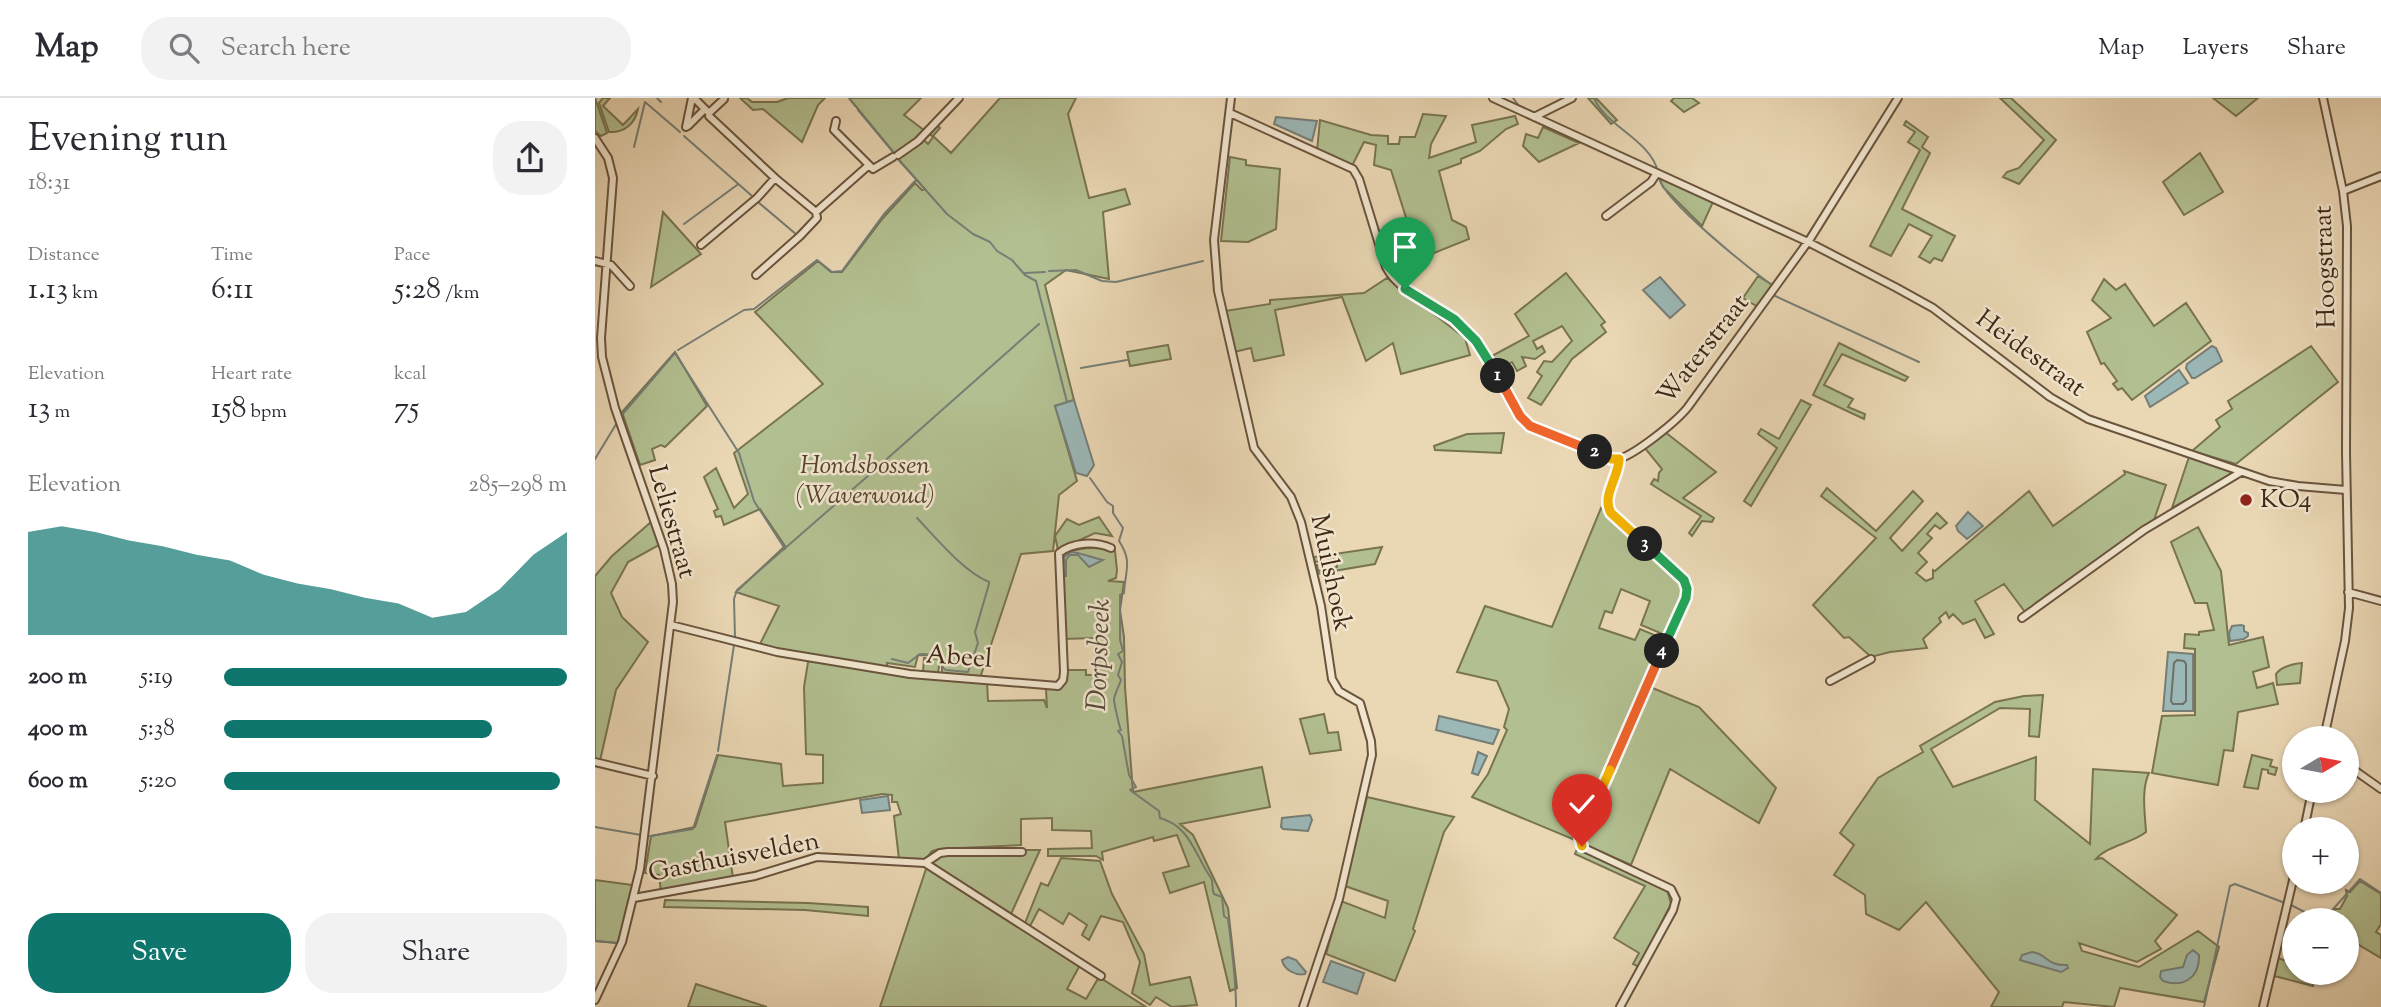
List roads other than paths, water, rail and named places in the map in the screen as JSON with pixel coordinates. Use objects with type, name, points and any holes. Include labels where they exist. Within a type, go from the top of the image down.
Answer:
[{"type":"street","points":[[724,99],[707,111],[686,127],[693,98],[707,111],[709,117],[816,212],[817,218],[800,236],[756,275]]},
{"type":"street","points":[[836,121],[834,130],[873,169],[927,132],[959,98]]},
{"type":"street","name":"Muilshoek","points":[[1231,98],[1214,240],[1219,291],[1229,340],[1254,449],[1291,497],[1301,522],[1317,584],[1332,679],[1339,691],[1360,703],[1371,741],[1372,755],[1339,899],[1303,1007]]},
{"type":"street","name":"Heidestraat","points":[[1493,98],[1808,242],[1933,307],[2050,397],[2088,419],[2269,481],[2346,490]]},
{"type":"street","points":[[1535,117],[1571,98]]},
{"type":"street","name":"Waterstraat","points":[[1619,459],[1663,430],[1683,413],[1808,242],[1898,98]]},
{"type":"street","name":"Hoogstraat","points":[[2323,98],[2343,191],[2347,226],[2349,341],[2347,631],[2327,726]]},
{"type":"street","points":[[1230,113],[1353,169],[1359,179],[1386,267],[1394,279],[1419,298],[1451,316],[1472,336],[1520,416],[1530,426],[1611,459],[1619,459],[1607,499],[1608,508],[1684,580],[1687,589],[1679,615],[1580,838],[1584,848],[1659,882],[1674,894],[1675,905],[1620,1007]]},
{"type":"street","name":"Leliestraat","points":[[595,138],[608,158],[613,178],[607,263],[599,320],[602,357],[609,390],[669,566],[672,584],[671,625],[645,846],[620,949],[595,1000]]},
{"type":"street","points":[[816,212],[869,165]]},
{"type":"street","points":[[1606,216],[1651,182],[1657,173]]},
{"type":"street","name":"Hoogstraat","points":[[2343,191],[2381,176]]},
{"type":"street","points":[[701,245],[757,198],[775,178]]},
{"type":"street","points":[[595,261],[607,263],[617,270],[630,286]]},
{"type":"street","points":[[2022,618],[2136,536],[2241,471]]},
{"type":"street","name":"Abeel","points":[[671,625],[784,653],[886,670],[1058,686],[1063,680],[1064,672],[1059,553],[1067,548],[1085,544],[1111,548]]},
{"type":"street","points":[[2348,592],[2381,601]]},
{"type":"street","points":[[1831,681],[1871,659]]},
{"type":"street","points":[[595,762],[653,776]]},
{"type":"street","points":[[2359,773],[2381,789]]},
{"type":"street","name":"Gasthuisvelden","points":[[925,863],[940,853],[948,852],[1022,852]]},
{"type":"street","name":"Gasthuisvelden","points":[[634,898],[755,876],[817,857],[925,863],[1101,976]]},
{"type":"street","points":[[2263,1007],[2290,894]]},
{"type":"water","points":[[1276,117],[1317,121],[1312,141],[1274,124]]},
{"type":"water","points":[[1660,277],[1685,305],[1670,318],[1643,290]]},
{"type":"water","points":[[2212,346],[2216,348],[2222,361],[2192,378],[2186,368],[2187,364]]},
{"type":"water","points":[[2179,370],[2188,383],[2150,407],[2145,396]]},
{"type":"water","points":[[1074,400],[1094,465],[1087,476],[1076,473],[1055,406]]},
{"type":"water","points":[[1968,512],[1983,526],[1967,539],[1956,526]]},
{"type":"water","points":[[1071,552],[1103,560],[1089,567],[1078,555],[1070,555],[1066,560],[1066,576],[1063,576],[1064,557]]},
{"type":"water","points":[[2241,625],[2248,636],[2230,641],[2232,626]]},
{"type":"water","points":[[2168,652],[2193,654],[2193,711],[2163,711]]},
{"type":"water","points":[[1439,716],[1499,730],[1493,744],[1436,730]]},
{"type":"water","points":[[1478,752],[1487,756],[1478,775],[1472,773]]},
{"type":"water","points":[[888,796],[890,810],[862,813],[860,800]]},
{"type":"water","points":[[1310,815],[1312,820],[1308,831],[1281,827],[1282,818]]},
{"type":"water","points":[[2193,950],[2199,955],[2199,963],[2193,975],[2183,982],[2163,981],[2160,977],[2161,971],[2183,967],[2187,955]]},
{"type":"water","points":[[2032,952],[2055,964],[2067,965],[2068,968],[2061,972],[2020,960],[2022,955]]},
{"type":"water","points":[[1288,957],[1296,960],[1305,974],[1291,972],[1283,964],[1282,960]]},
{"type":"water","points":[[1331,961],[1364,973],[1357,994],[1323,982]]},
{"type":"waterway","points":[[657,98],[661,102]]},
{"type":"waterway","name":"Dorpsbeek","points":[[849,98],[855,106]]},
{"type":"waterway","points":[[1513,98],[1519,106],[1536,113]]},
{"type":"waterway","points":[[1594,98],[1608,117],[1646,150],[1658,172]]},
{"type":"waterway","points":[[634,147],[645,102],[680,132]]},
{"type":"waterway","name":"Dorpsbeek","points":[[858,110],[894,153]]},
{"type":"waterway","points":[[684,136],[752,196]]},
{"type":"waterway","name":"Dorpsbeek","points":[[898,159],[947,214],[973,234],[990,242],[1025,275],[1036,281],[1067,402]]},
{"type":"waterway","points":[[1659,178],[1676,203],[1728,251],[1773,286]]},
{"type":"waterway","points":[[678,350],[744,310],[754,309],[817,260],[832,272],[842,271],[884,214],[916,180]]},
{"type":"waterway","points":[[684,224],[737,185]]},
{"type":"waterway","points":[[758,202],[797,235]]},
{"type":"waterway","points":[[1049,271],[1076,270],[1102,281],[1116,282],[1203,261]]},
{"type":"waterway","points":[[1025,273],[1045,272]]},
{"type":"waterway","points":[[1777,289],[1773,295],[1919,362]]},
{"type":"waterway","points":[[871,473],[1039,324]]},
{"type":"waterway","points":[[675,353],[739,453],[754,501],[785,549]]},
{"type":"waterway","points":[[621,416],[674,354]]},
{"type":"waterway","points":[[1081,368],[1127,360]]},
{"type":"waterway","points":[[595,459],[618,421]]},
{"type":"waterway","points":[[735,637],[734,599],[737,590],[869,475]]},
{"type":"waterway","name":"Dorpsbeek","points":[[1090,478],[1113,506],[1113,513],[1123,528],[1119,541],[1126,555],[1127,567],[1124,593],[1120,595],[1120,640],[1123,651],[1118,654],[1122,662],[1118,675],[1121,680],[1114,699],[1121,730],[1118,731],[1122,736],[1129,775],[1136,787],[1130,790],[1159,811],[1160,818],[1185,834],[1211,878],[1214,894],[1222,897],[1231,941],[1236,1007]]},
{"type":"waterway","points":[[892,659],[908,663],[920,654],[941,655],[943,668],[946,670],[968,672],[978,643],[975,632],[989,584],[960,562],[917,518]]},
{"type":"waterway","points":[[718,751],[734,645]]},
{"type":"waterway","points":[[650,836],[693,829],[717,755]]},
{"type":"waterway","points":[[595,827],[641,835]]},
{"type":"waterway","points":[[2291,905],[2320,920],[2326,917],[2360,879],[2381,893]]},
{"type":"waterway","points":[[2204,1007],[2230,886],[2235,884],[2285,903]]},
{"type":"waterway","points":[[595,941],[617,943]]},
{"type":"place","name":"KO4","points":[[2246,500]]},
{"type":"park label","name":"Hondsbossen (Waverwoud)","points":[[865,481]]}]
